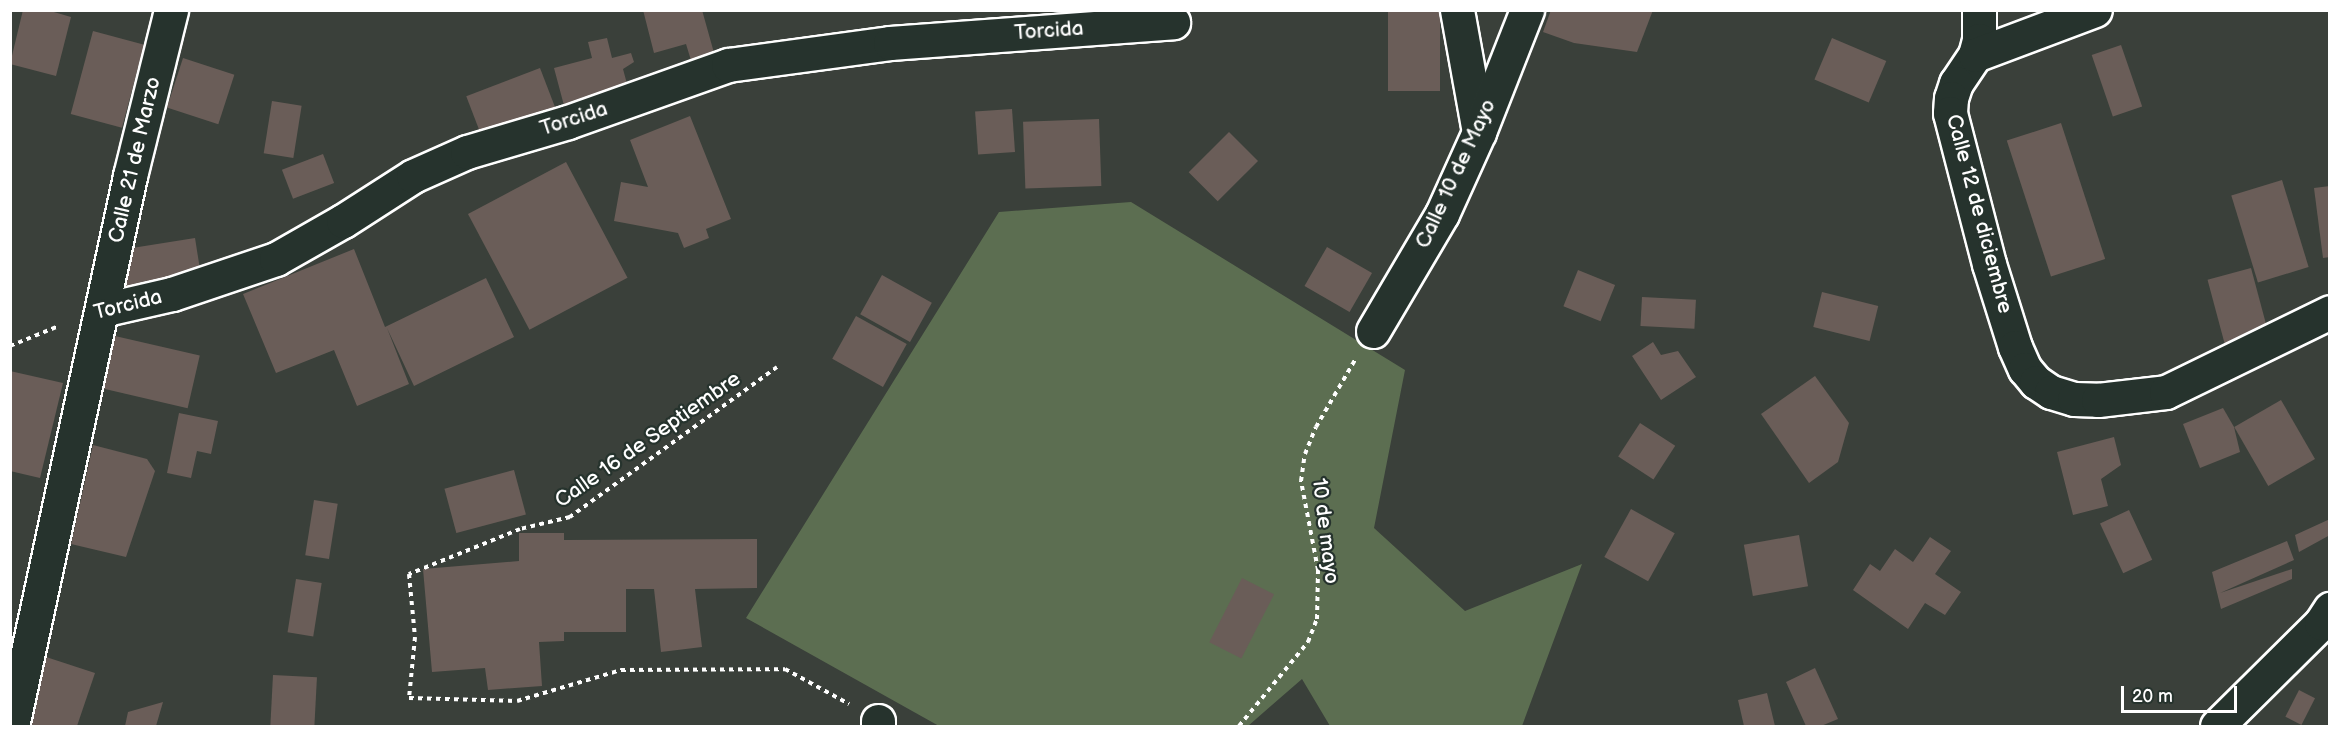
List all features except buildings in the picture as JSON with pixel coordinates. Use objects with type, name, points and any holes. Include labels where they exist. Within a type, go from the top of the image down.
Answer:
[{"type":"street","name":"Calle 21 de Marzo","points":[[12,726],[130,176],[171,10]]},
{"type":"street","points":[[1457,10],[1479,132]]},
{"type":"street","name":"Calle 10 de Mayo","points":[[1373,331],[1442,214],[1479,132],[1527,10]]},
{"type":"street","name":"Calle 12 de diciembre","points":[[1979,10],[1975,55],[1956,83],[1951,98],[1954,134],[2015,347],[2025,369],[2036,382],[2050,392],[2074,399],[2098,400],[2166,392],[2330,312]]},
{"type":"street","points":[[1975,55],[2095,10]]},
{"type":"street","name":"Torcida","points":[[102,310],[172,294],[276,259],[333,227],[413,176],[466,152],[568,123],[728,65],[890,43],[1173,22]]},
{"type":"street","points":[[2217,726],[2321,623],[2330,609]]},
{"type":"path","name":"Torcida","points":[[10,346],[102,310]]},
{"type":"path","name":"10 de mayo","points":[[1239,726],[1308,642],[1317,619],[1318,570],[1301,481],[1305,454],[1316,427],[1373,331]]},
{"type":"path","name":"Calle 16 de Septiembre","points":[[777,367],[570,517],[520,529],[409,574],[415,637],[409,698],[517,701],[621,670],[785,669],[878,724]]},
{"type":"green space","points":[[1131,202],[1405,370],[1374,528],[1465,611],[1582,564],[1522,726],[1330,726],[1302,679],[1248,726],[939,726],[746,618],[999,212]]}]
